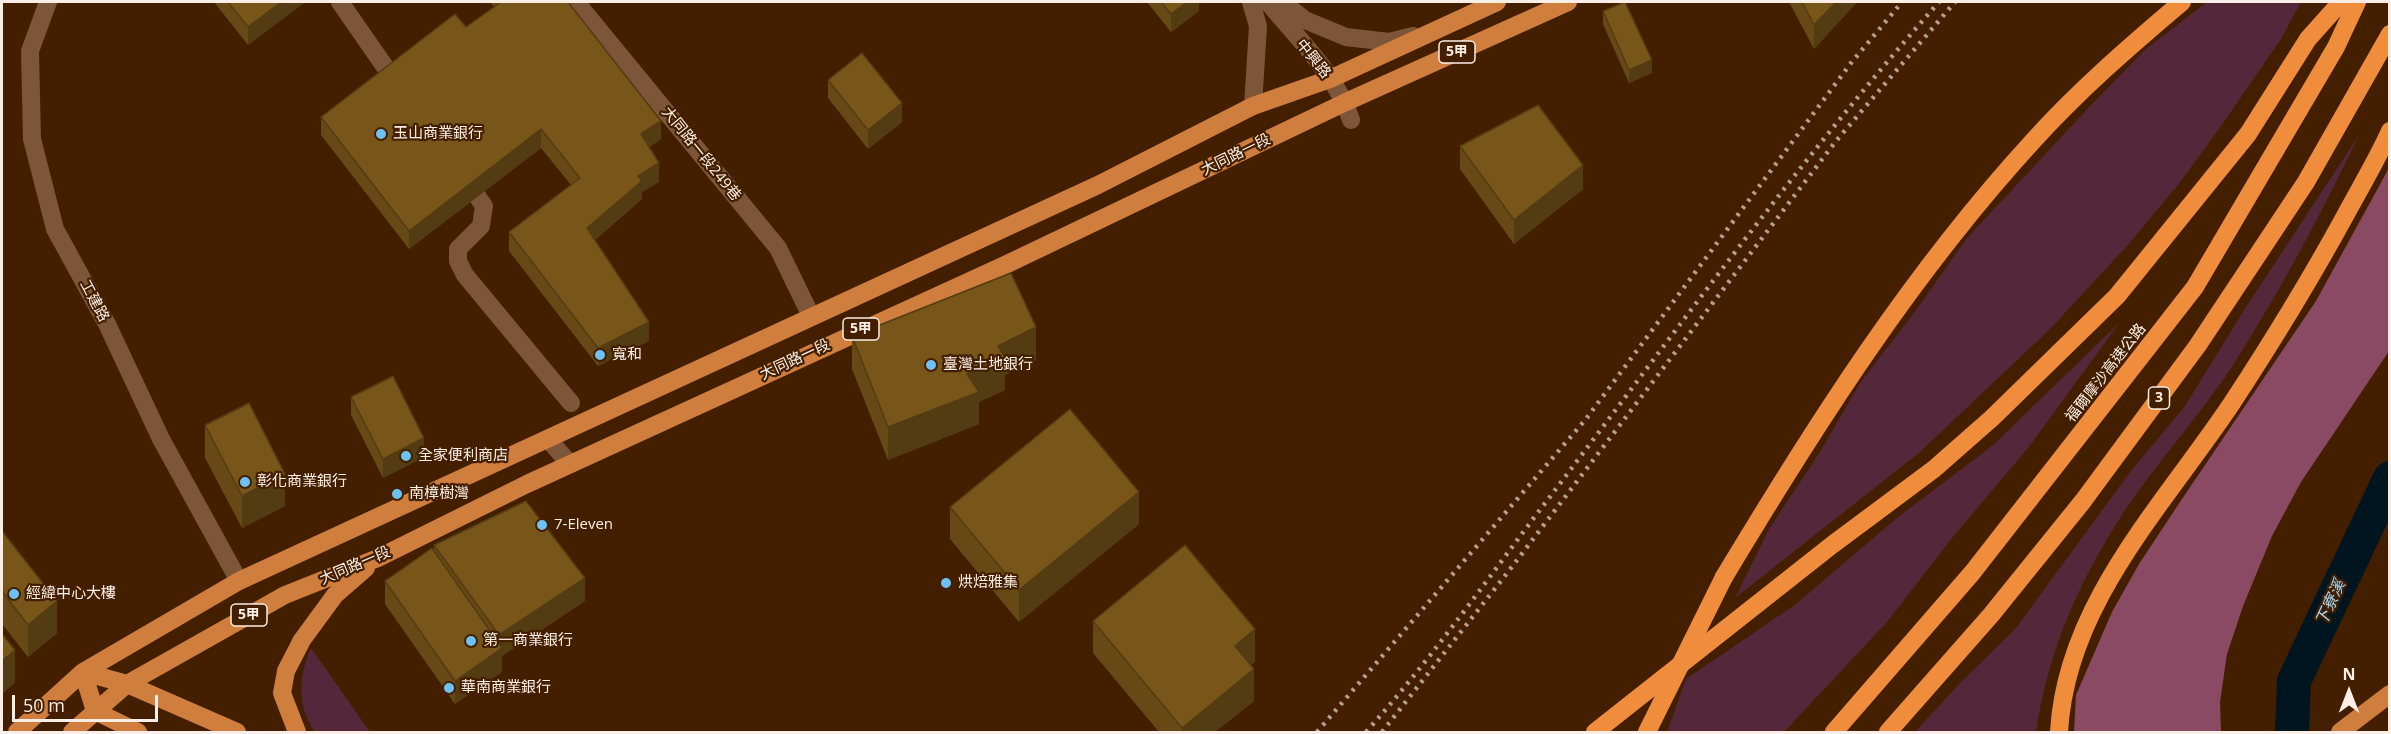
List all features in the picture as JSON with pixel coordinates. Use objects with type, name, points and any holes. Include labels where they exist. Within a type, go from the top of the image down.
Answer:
[{"type":"highway","points":[[1647,732],[1724,577],[1788,470],[1850,374],[1937,253],[2033,140],[2131,45],[2182,2]]},
{"type":"highway","points":[[1595,732],[1832,545],[1934,469],[1992,418],[2124,287],[2248,134],[2308,39],[2341,2]]},
{"type":"highway","name":"福爾摩沙高速公路","points":[[1834,732],[1972,573],[2195,287],[2336,47],[2356,2]]},
{"type":"highway","name":"3","points":[[1888,732],[1991,615],[2083,501],[2199,345],[2306,182],[2390,34]]},
{"type":"highway","points":[[2059,732],[2067,678],[2078,643],[2100,595],[2149,519],[2231,404],[2304,289],[2390,131]]},
{"type":"main road","name":"5甲","points":[[83,672],[239,581],[1098,185],[1253,106],[1330,79],[1497,2]]},
{"type":"main road","name":"大同路一段","points":[[72,732],[127,684],[285,595],[378,558],[570,464],[1346,102],[1568,2]]},
{"type":"main road","points":[[1098,185],[1112,213]]},
{"type":"main road","points":[[297,732],[282,693],[286,670],[302,640],[335,595],[378,558]]},
{"type":"main road","points":[[83,672],[127,684],[237,732]]},
{"type":"main road","points":[[83,672],[95,711],[138,732]]},
{"type":"main road","points":[[17,732],[83,672]]},
{"type":"main road","points":[[2340,732],[2390,694]]},
{"type":"street","name":"工建路","points":[[48,2],[30,51],[32,139],[55,229],[107,324],[161,439],[239,581]]},
{"type":"street","points":[[340,2],[408,99]]},
{"type":"street","name":"大同路一段249巷","points":[[576,2],[778,248],[811,316]]},
{"type":"street","points":[[1251,2],[1258,26],[1253,106]]},
{"type":"street","name":"中興路","points":[[1268,2],[1330,79],[1346,102],[1351,120]]},
{"type":"street","points":[[1282,2],[1305,20],[1346,37],[1389,42],[1435,30]]},
{"type":"street","points":[[457,167],[484,206],[481,226],[458,249],[458,261],[465,274],[571,403]]},
{"type":"street","points":[[548,439],[570,464]]},
{"type":"shaded area","points":[[2207,2],[2301,2],[2281,39],[2178,185],[2127,246],[2050,329],[1920,452],[1735,598],[1769,529],[1820,452],[1860,383],[1917,309],[1967,238],[2146,49]]},
{"type":"shaded area","points":[[2359,135],[2269,307],[2235,362],[2131,502],[2102,547],[2065,623],[2048,677],[2036,732],[1915,732],[1959,684],[2016,628],[2130,472],[2185,406],[2244,310]]},
{"type":"shaded area","points":[[2389,168],[2389,351],[2301,482],[2272,536],[2243,606],[2227,654],[2220,702],[2221,732],[2074,732],[2076,695],[2112,612],[2139,564],[2316,301]]},
{"type":"shaded area","points":[[2120,322],[2028,448],[1952,538],[1887,622],[1784,732],[1667,732],[1686,679],[1796,604],[1898,517],[1992,446]]},
{"type":"shaded area","points":[[311,648],[370,732],[315,732],[305,712],[301,691],[304,669]]},
{"type":"building","points":[[228,2],[281,2],[248,27]]},
{"type":"building","points":[[501,2],[568,2],[661,121],[641,134],[659,163],[638,176],[642,181],[587,228],[649,322],[598,348],[509,232],[580,178],[541,129],[409,231],[321,117],[455,14],[466,27]]},
{"type":"building","points":[[1161,2],[1187,2],[1171,14]]},
{"type":"building","points":[[1625,2],[1652,60],[1629,70],[1603,11]]},
{"type":"building","points":[[1802,2],[1836,2],[1814,25]]},
{"type":"building","points":[[862,53],[902,103],[868,130],[828,80]]},
{"type":"building","points":[[1538,105],[1583,165],[1514,220],[1460,146]]},
{"type":"building","points":[[1011,273],[1036,327],[998,346],[1005,358],[967,374],[979,392],[888,427],[852,336]]},
{"type":"building","points":[[393,376],[424,438],[383,459],[351,397]]},
{"type":"building","points":[[249,403],[285,474],[242,496],[205,425]]},
{"type":"building","points":[[1070,409],[1139,492],[1019,590],[950,507]]},
{"type":"building","points":[[526,501],[585,578],[499,635],[434,545]]},
{"type":"building","points":[[2,531],[57,601],[28,625],[2,591]]},
{"type":"building","points":[[1185,545],[1255,629],[1235,646],[1254,669],[1182,728],[1093,621]]},
{"type":"building","points":[[432,548],[502,648],[455,681],[385,581]]},
{"type":"building","points":[[2,634],[15,650],[2,661]]},
{"type":"waterway","name":"下寮溪","points":[[2292,732],[2294,681],[2390,478]]},
{"type":"railway","points":[[1317,732],[1586,419],[1851,63],[1902,2]]},
{"type":"railway","points":[[1366,732],[1452,627],[1782,192],[1885,64],[1939,2]]},
{"type":"railway","points":[[1382,732],[1508,572],[1836,141],[1955,2]]},
{"type":"place","name":"玉山商業銀行","points":[[381,134]]},
{"type":"place","name":"寬和","points":[[600,355]]},
{"type":"place","name":"臺灣土地銀行","points":[[931,365]]},
{"type":"place","name":"全家便利商店","points":[[406,456]]},
{"type":"place","name":"彰化商業銀行","points":[[245,482]]},
{"type":"place","name":"南樟樹灣","points":[[397,494]]},
{"type":"place","name":"7-Eleven","points":[[542,525]]},
{"type":"place","name":"烘焙雅集","points":[[946,583]]},
{"type":"place","name":"經緯中心大樓","points":[[14,594]]},
{"type":"place","name":"第一商業銀行","points":[[471,641]]},
{"type":"place","name":"華南商業銀行","points":[[449,688]]}]
